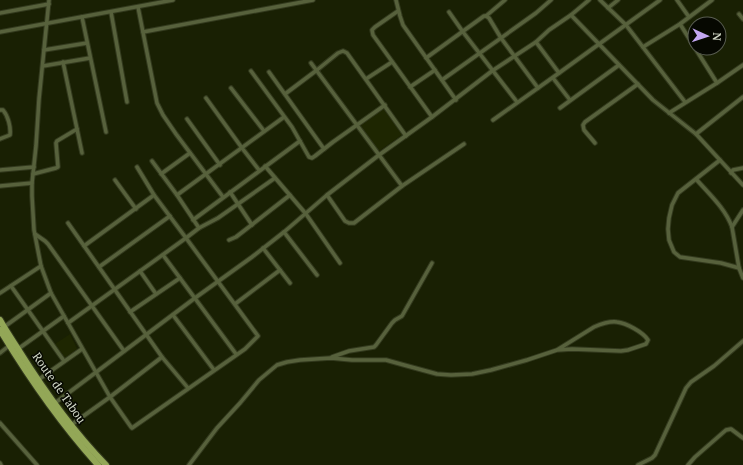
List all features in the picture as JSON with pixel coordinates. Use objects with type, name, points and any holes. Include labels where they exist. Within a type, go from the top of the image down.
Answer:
[{"type":"main road","name":"Route de Tabou","points":[[0,320],[2,329],[12,344],[33,383],[98,465]]},
{"type":"main road","name":"Route de Tabou","points":[[12,344],[18,349],[38,380],[71,425],[106,465]]},
{"type":"street","points":[[144,0],[145,6]]},
{"type":"street","points":[[0,32],[173,0]]},
{"type":"street","points":[[143,32],[313,0]]},
{"type":"street","points":[[396,0],[403,25],[456,100]]},
{"type":"street","points":[[426,58],[486,16],[505,0]]},
{"type":"street","points":[[442,80],[540,10],[551,0]]},
{"type":"street","points":[[55,403],[284,232],[327,195],[379,154],[456,100],[492,71],[536,42],[588,0]]},
{"type":"street","points":[[600,0],[626,25],[685,102]]},
{"type":"street","points":[[608,8],[618,0]]},
{"type":"street","points":[[493,120],[660,0]]},
{"type":"street","points":[[677,0],[688,16]]},
{"type":"street","points":[[692,16],[712,0]]},
{"type":"street","points":[[0,13],[49,2],[32,183],[34,230],[41,266],[51,293],[82,349],[110,397],[132,428],[245,349],[258,336],[154,195],[137,168]]},
{"type":"street","points":[[138,7],[157,103],[163,115],[223,197]]},
{"type":"street","points":[[398,11],[375,27],[372,30],[373,35],[432,117]]},
{"type":"street","points":[[111,12],[127,102]]},
{"type":"street","points":[[449,12],[492,71],[517,102]]},
{"type":"street","points":[[571,14],[653,100],[696,134],[743,185]]},
{"type":"street","points":[[739,14],[743,20]]},
{"type":"street","points":[[486,16],[489,18],[501,38],[538,88]]},
{"type":"street","points":[[82,17],[106,132]]},
{"type":"street","points":[[643,47],[687,19]]},
{"type":"street","points":[[680,24],[687,35]]},
{"type":"street","points":[[536,42],[559,73]]},
{"type":"street","points":[[44,50],[87,43]]},
{"type":"street","points":[[285,94],[338,53],[343,51],[347,53],[406,136]]},
{"type":"street","points":[[700,56],[717,83]]},
{"type":"street","points":[[43,66],[90,58]]},
{"type":"street","points":[[63,62],[82,153]]},
{"type":"street","points":[[366,79],[392,62]]},
{"type":"street","points":[[311,63],[402,186]]},
{"type":"street","points":[[560,108],[619,65]]},
{"type":"street","points":[[668,113],[743,65]]},
{"type":"street","points":[[410,87],[435,70]]},
{"type":"street","points":[[251,71],[284,116],[309,157],[312,158],[385,105]]},
{"type":"street","points":[[269,72],[324,149]]},
{"type":"street","points":[[553,78],[570,100]]},
{"type":"street","points":[[595,143],[584,130],[583,125],[585,122],[638,84]]},
{"type":"street","points":[[232,88],[264,131]]},
{"type":"street","points":[[696,134],[743,97]]},
{"type":"street","points":[[206,98],[259,170]]},
{"type":"street","points":[[0,110],[3,110],[6,114],[10,131],[10,135],[0,139]]},
{"type":"street","points":[[178,195],[284,116]]},
{"type":"street","points":[[187,119],[220,165]]},
{"type":"street","points":[[33,174],[56,168],[58,166],[57,141],[77,129]]},
{"type":"street","points":[[193,220],[300,140]]},
{"type":"street","points":[[327,195],[345,221],[352,223],[402,186],[464,144]]},
{"type":"street","points":[[161,174],[190,153]]},
{"type":"street","points":[[720,160],[678,193],[672,205],[669,218],[669,240],[674,252],[680,257],[721,263],[739,268]]},
{"type":"street","points":[[152,161],[178,195],[199,228]]},
{"type":"street","points":[[265,166],[306,214],[340,263]]},
{"type":"street","points":[[0,170],[34,167]]},
{"type":"street","points":[[731,173],[733,170],[743,168]]},
{"type":"street","points":[[68,323],[199,228],[218,218],[275,178]]},
{"type":"street","points":[[696,179],[729,220],[732,227],[739,268],[743,278]]},
{"type":"street","points":[[115,180],[136,209]]},
{"type":"street","points":[[0,186],[32,183]]},
{"type":"street","points":[[230,192],[252,225]]},
{"type":"street","points":[[84,246],[154,195]]},
{"type":"street","points":[[229,240],[252,225],[290,195]]},
{"type":"street","points":[[732,227],[743,210]]},
{"type":"street","points":[[99,267],[170,216]]},
{"type":"street","points":[[68,223],[146,335],[188,388]]},
{"type":"street","points":[[284,232],[317,275]]},
{"type":"street","points":[[35,234],[48,244],[124,351]]},
{"type":"street","points":[[263,248],[290,283]]},
{"type":"street","points":[[163,255],[236,354]]},
{"type":"street","points":[[738,260],[743,258]]},
{"type":"street","points":[[330,358],[349,351],[376,346],[392,323],[402,316],[432,263]]},
{"type":"street","points":[[0,293],[41,266]]},
{"type":"street","points":[[235,304],[280,270]]},
{"type":"street","points":[[140,271],[156,294]]},
{"type":"street","points":[[130,312],[180,278]]},
{"type":"street","points":[[11,286],[64,361]]},
{"type":"street","points":[[2,329],[51,293]]},
{"type":"street","points":[[173,314],[214,370]]},
{"type":"street","points":[[18,349],[64,316]]},
{"type":"street","points":[[189,465],[258,380],[277,365],[287,362],[330,358],[352,360],[386,360],[437,374],[472,374],[527,360],[557,350],[601,324],[616,322],[628,325],[645,336],[648,340],[646,344],[621,351],[572,349],[557,350]]},
{"type":"street","points":[[638,465],[655,455],[686,388],[691,382],[714,366],[743,341]]},
{"type":"street","points":[[0,354],[12,344]]},
{"type":"street","points":[[38,380],[82,349]]},
{"type":"street","points":[[71,425],[110,397],[162,356]]},
{"type":"street","points":[[0,423],[37,465]]},
{"type":"street","points":[[688,465],[726,430],[731,429],[743,438]]},
{"type":"shaded area","points":[[384,108],[403,134],[379,151],[360,125]]},
{"type":"shaded area","points":[[70,334],[77,349],[65,358],[55,344]]}]
